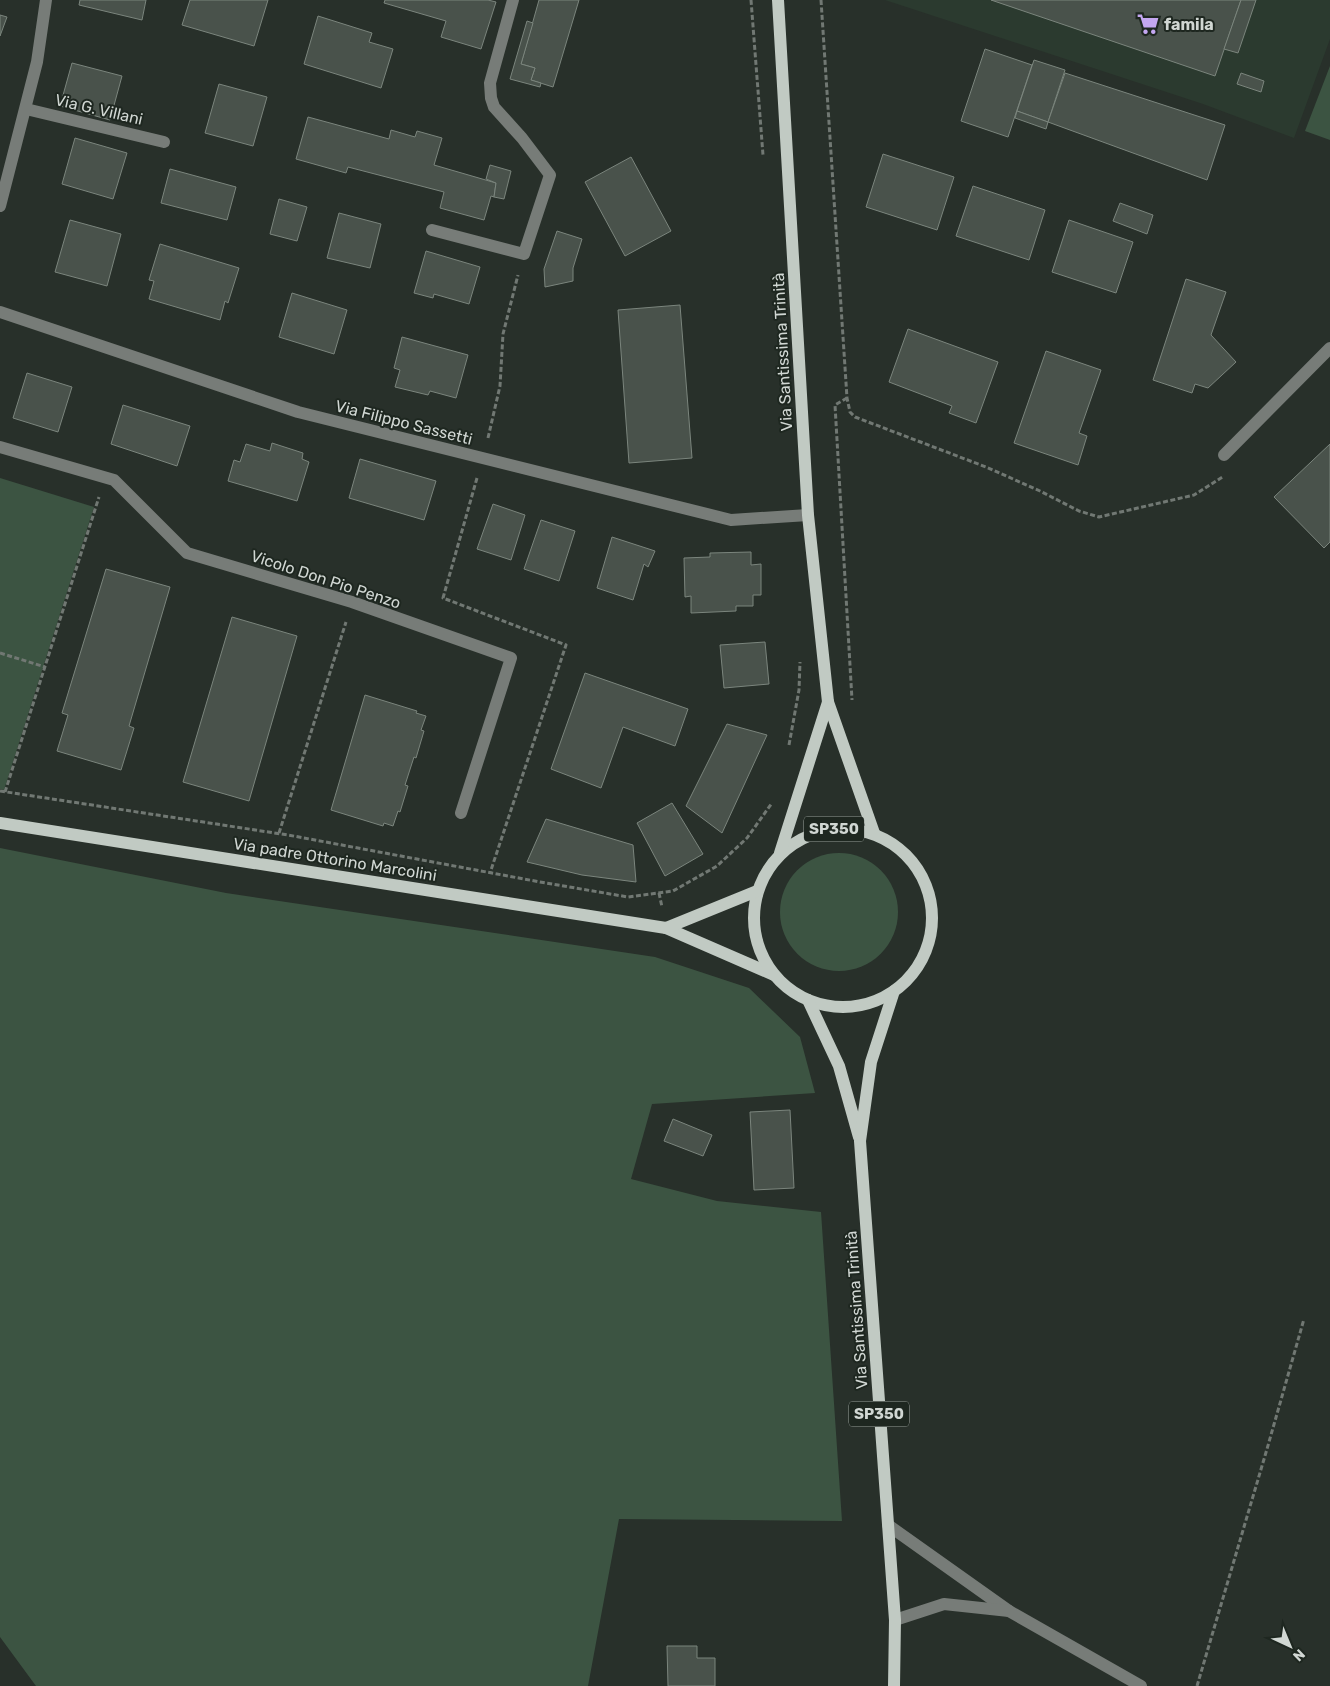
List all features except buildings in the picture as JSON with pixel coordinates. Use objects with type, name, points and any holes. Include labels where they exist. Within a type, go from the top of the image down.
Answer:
[{"type":"main road","name":"Via Santissima Trinità","points":[[778,0],[808,515],[828,702],[874,833]]},
{"type":"main road","name":"Via Santissima Trinità","points":[[780,853],[828,702]]},
{"type":"main road","name":"Via padre Ottorino Marcolini","points":[[0,823],[666,928],[774,975]]},
{"type":"main road","name":"Via Santissima Trinità","points":[[850,828],[874,833],[898,847],[918,867],[929,892],[933,920],[928,948],[914,972],[894,992],[874,1002],[852,1007],[830,1006],[808,1000],[790,990],[774,975],[762,956],[755,935],[753,913],[757,891],[766,871],[780,853],[801,838],[824,830],[850,828]]},
{"type":"main road","points":[[666,928],[757,891]]},
{"type":"main road","name":"Via Santissima Trinità","points":[[860,1141],[871,1062],[894,992]]},
{"type":"main road","name":"Via Santissima Trinità","points":[[808,1000],[839,1066],[860,1141],[895,1620],[894,1686]]},
{"type":"street","points":[[0,206],[37,62],[46,0]]},
{"type":"street","points":[[432,230],[524,254],[550,175],[522,138],[494,107],[491,98],[490,83],[513,0]]},
{"type":"street","name":"Via G. Villani","points":[[26,109],[164,142]]},
{"type":"street","name":"Via Filippo Sassetti","points":[[0,312],[298,412],[731,520],[808,515]]},
{"type":"street","points":[[1224,455],[1330,348]]},
{"type":"street","name":"Vicolo Don Pio Penzo","points":[[0,447],[114,480],[187,553],[352,602],[511,658],[461,812]]},
{"type":"street","points":[[888,1525],[1009,1611],[1140,1686]]},
{"type":"street","points":[[895,1620],[944,1604],[1009,1611]]},
{"type":"path","points":[[820,0],[847,398],[850,412],[855,417],[986,467],[1079,511],[1099,517],[1194,495],[1220,480],[1227,473]]},
{"type":"path","points":[[483,458],[500,386],[503,334],[524,254]]},
{"type":"path","points":[[847,398],[835,405],[852,705]]},
{"type":"path","points":[[5,792],[105,477]]},
{"type":"path","points":[[279,833],[352,602]]},
{"type":"path","points":[[0,653],[45,667]]},
{"type":"path","points":[[1197,1686],[1304,1318]]},
{"type":"shaded area","points":[[885,0],[1330,0],[1330,39],[1294,138],[1203,104]]},
{"type":"shaded area","points":[[1330,66],[1330,140],[1305,131]]},
{"type":"shaded area","points":[[0,478],[94,507],[4,790],[0,789]]},
{"type":"shaded area","points":[[0,848],[226,893],[655,957],[749,988],[800,1037],[815,1093],[652,1104],[631,1179],[717,1201],[821,1212],[842,1521],[619,1519],[588,1686],[36,1686],[0,1637]]},
{"type":"shaded area","points":[[839,853],[862,857],[881,870],[894,889],[898,912],[894,935],[881,954],[862,967],[839,971],[816,967],[797,954],[784,935],[780,912],[784,889],[797,870],[816,857]]},
{"type":"place","name":"famila","points":[[1148,24]]}]
